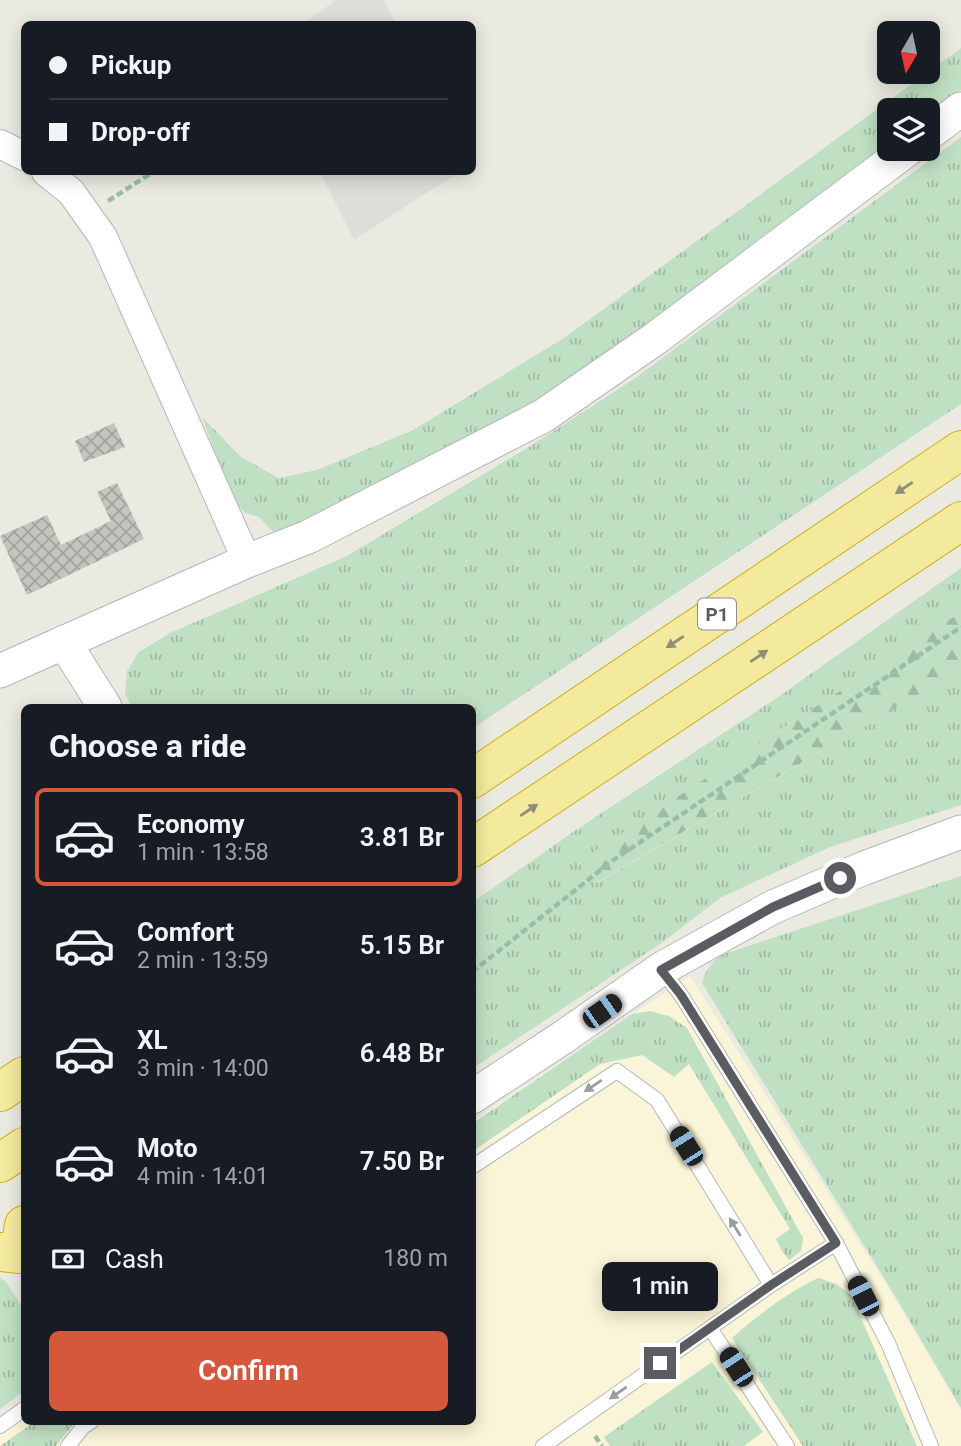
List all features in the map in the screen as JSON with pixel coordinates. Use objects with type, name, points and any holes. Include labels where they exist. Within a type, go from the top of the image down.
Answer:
[{"type":"highway","name":"Р1","points":[[476,776],[961,450]]},
{"type":"highway","points":[[476,845],[961,521]]},
{"type":"highway","points":[[0,1092],[21,1078]]},
{"type":"highway","points":[[0,1163],[21,1149]]},
{"type":"street","points":[[940,125],[961,109]]},
{"type":"street","points":[[0,145],[21,155]]},
{"type":"street","points":[[0,671],[309,537],[543,416],[656,338],[892,161]]},
{"type":"street","points":[[50,175],[71,192],[103,237],[247,562]]},
{"type":"street","points":[[64,642],[103,704]]},
{"type":"street","points":[[476,1094],[661,970],[773,907],[862,869],[961,832]]},
{"type":"lane","points":[[661,970],[681,995],[836,1243],[888,1343],[931,1446]]},
{"type":"lane","points":[[476,1164],[617,1071],[657,1100],[771,1285]]},
{"type":"lane","points":[[543,1446],[771,1285],[836,1243]]},
{"type":"lane","points":[[710,1328],[787,1446]]},
{"type":"lane","points":[[0,1426],[21,1411]]},
{"type":"lane","points":[[68,1446],[86,1425]]},
{"type":"path","points":[[87,215],[148,175]]},
{"type":"path","points":[[476,969],[612,862],[961,626]]},
{"type":"path","points":[[595,1436],[602,1446]]},
{"type":"shaded area","points":[[336,0],[383,0],[394,21],[307,21]]},
{"type":"shaded area","points":[[322,175],[454,175],[354,240]]},
{"type":"shaded area","points":[[690,976],[893,1295],[961,1410],[961,1446],[0,1446],[0,1435],[21,1421],[21,1425],[476,1425],[476,1119]]},
{"type":"green space","points":[[961,48],[961,90],[940,106],[940,98],[893,98],[912,84],[940,84],[940,63]]},
{"type":"green space","points":[[877,109],[877,153],[569,382],[447,453],[293,530],[272,531],[259,517],[245,513],[232,499],[202,417],[241,457],[279,478],[317,470],[413,430],[564,338]]},
{"type":"green space","points":[[961,137],[961,404],[476,726],[476,704],[130,704],[125,694],[127,671],[139,652],[170,633],[345,557],[529,447],[634,379],[929,161],[940,161],[940,153]]},
{"type":"green space","points":[[961,568],[961,612],[579,862],[596,883],[961,670],[961,805],[830,847],[720,898],[663,942],[476,1066],[476,900],[573,832],[781,695]]},
{"type":"green space","points":[[961,612],[961,670],[595,883],[579,861]]},
{"type":"green space","points":[[961,876],[961,1408],[894,1294],[702,983],[709,967],[721,955]]},
{"type":"green space","points":[[650,1011],[669,1016],[687,1028],[803,1238],[801,1251],[789,1260],[776,1239],[790,1229],[689,1064],[674,1077],[642,1055],[600,1064],[476,1149],[476,1121],[632,1014]]},
{"type":"green space","points":[[0,1278],[6,1282],[21,1304],[21,1393],[0,1409]]},
{"type":"green space","points":[[818,1278],[836,1284],[851,1295],[917,1446],[803,1446],[732,1338],[773,1305]]},
{"type":"green space","points":[[712,1362],[763,1432],[744,1446],[610,1446],[604,1437]]},
{"type":"green space","points":[[30,1425],[73,1425],[56,1446],[0,1446]]},
{"type":"building","points":[[114,423],[125,447],[84,462],[75,441]]},
{"type":"building","points":[[117,483],[144,539],[27,595],[0,536],[47,515],[61,545],[111,521],[97,492]]},
{"type":"route","points":[[660,1363],[836,1243],[681,995],[661,970],[773,907],[840,878]]}]
